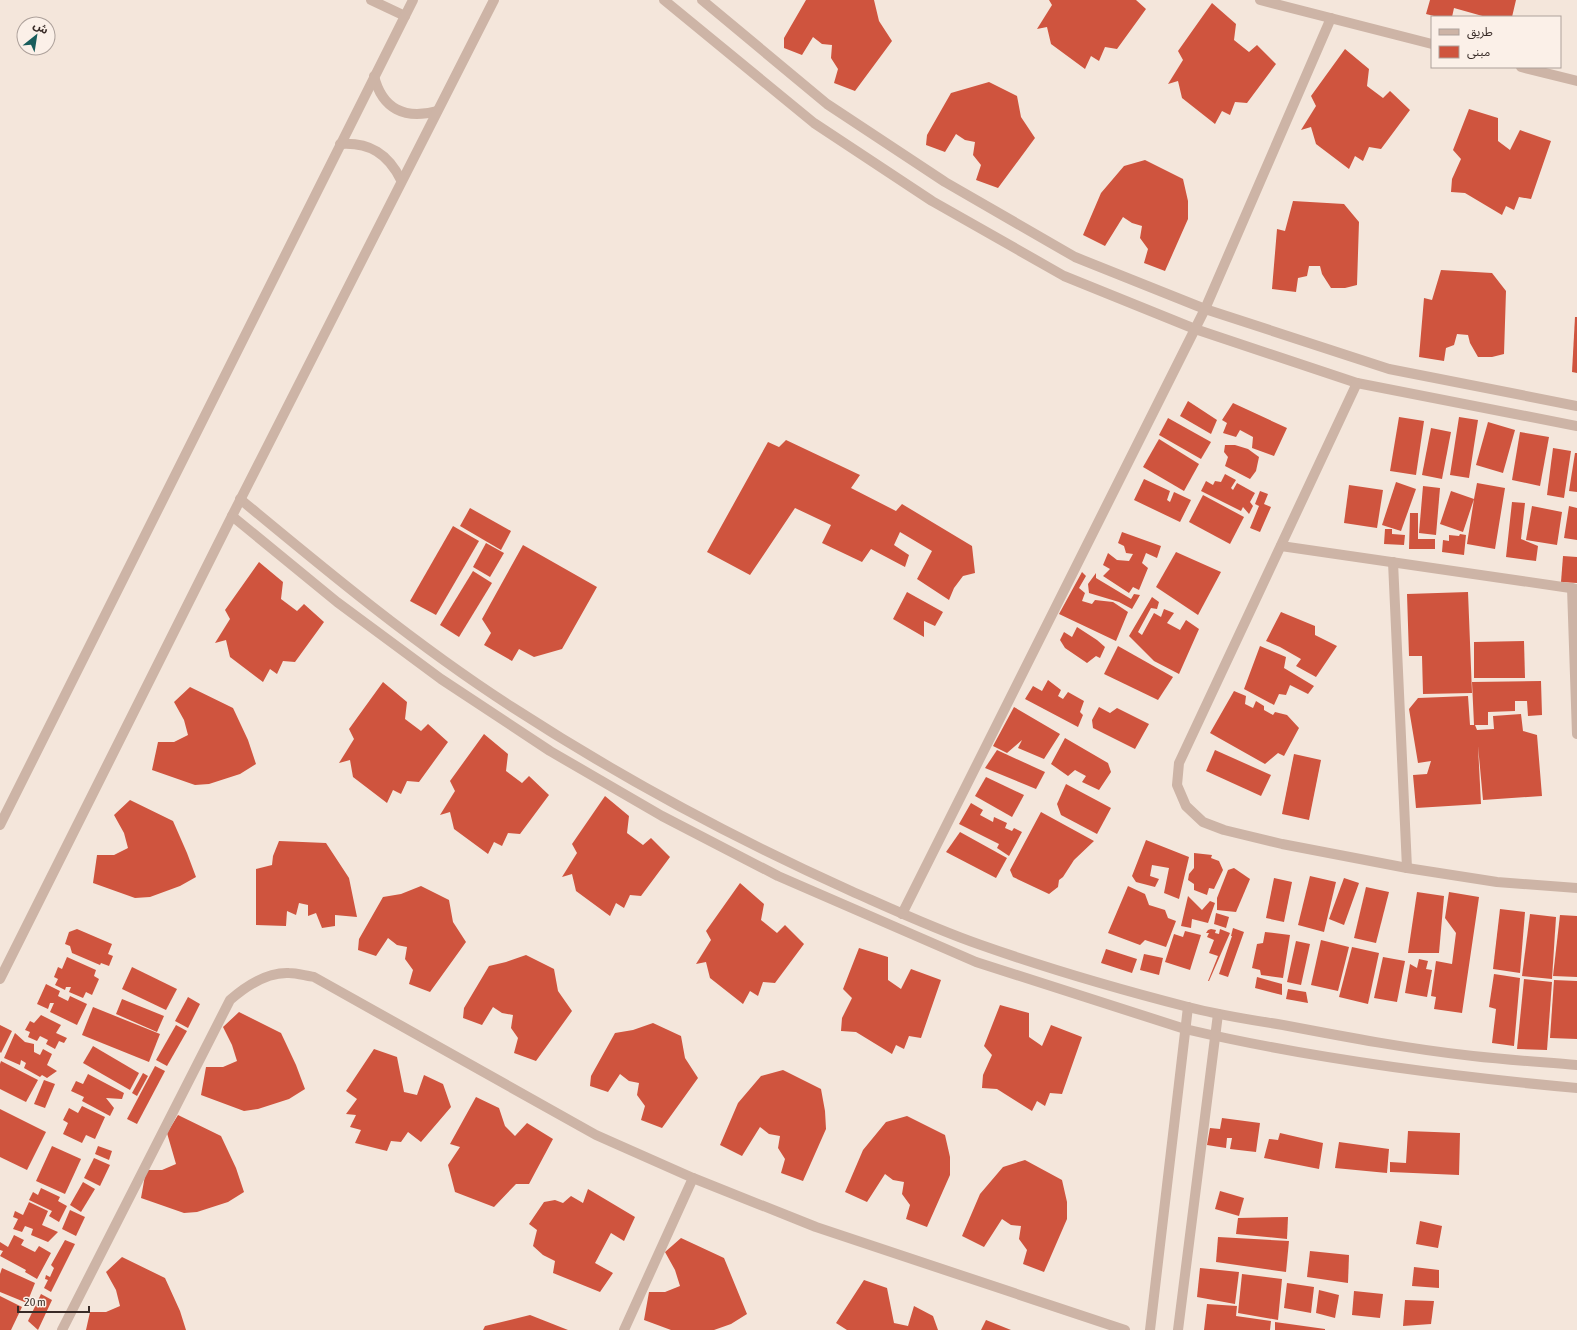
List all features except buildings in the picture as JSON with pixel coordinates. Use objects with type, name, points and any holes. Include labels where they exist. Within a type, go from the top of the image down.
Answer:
[{"type":"street","points":[[371,0],[405,16]]},
{"type":"street","points":[[0,825],[413,0]]},
{"type":"street","points":[[0,979],[240,499],[401,180],[494,0]]},
{"type":"street","points":[[664,0],[814,123],[932,201],[1064,276],[1195,329],[1357,383],[1577,426]]},
{"type":"street","points":[[702,0],[827,104],[945,182],[1075,257],[1205,309],[1389,369],[1577,406]]},
{"type":"street","points":[[1260,0],[1431,44]]},
{"type":"street","points":[[902,914],[1205,309],[1331,18]]},
{"type":"street","points":[[1525,68],[1577,81]]},
{"type":"street","points":[[374,76],[380,93],[392,106],[402,112],[414,115],[437,111]]},
{"type":"street","points":[[340,144],[352,143],[365,146],[376,151],[387,158],[395,168],[401,180]]},
{"type":"street","points":[[1357,383],[1179,763],[1178,785],[1186,806],[1203,822],[1224,830],[1282,844],[1407,868],[1497,882],[1577,888]]},
{"type":"street","points":[[240,499],[330,574],[418,642],[516,709],[604,764],[701,819],[801,869],[902,914],[980,945],[1082,977],[1218,1014],[1365,1041],[1474,1056],[1577,1065]]},
{"type":"street","points":[[232,516],[337,602],[441,679],[550,751],[662,816],[778,876],[976,962],[1185,1029],[1214,1036],[1356,1062],[1497,1081],[1577,1088]]},
{"type":"street","points":[[1281,546],[1575,589],[1577,734]]},
{"type":"street","points":[[1393,562],[1407,868]]},
{"type":"street","points":[[62,1330],[230,1000],[240,991],[263,978],[288,973],[314,977],[596,1135],[693,1178],[816,1227],[1125,1330]]},
{"type":"street","points":[[1150,1330],[1188,1007]]},
{"type":"street","points":[[1178,1330],[1214,1036],[1218,1014]]},
{"type":"street","points":[[624,1330],[693,1178]]}]
